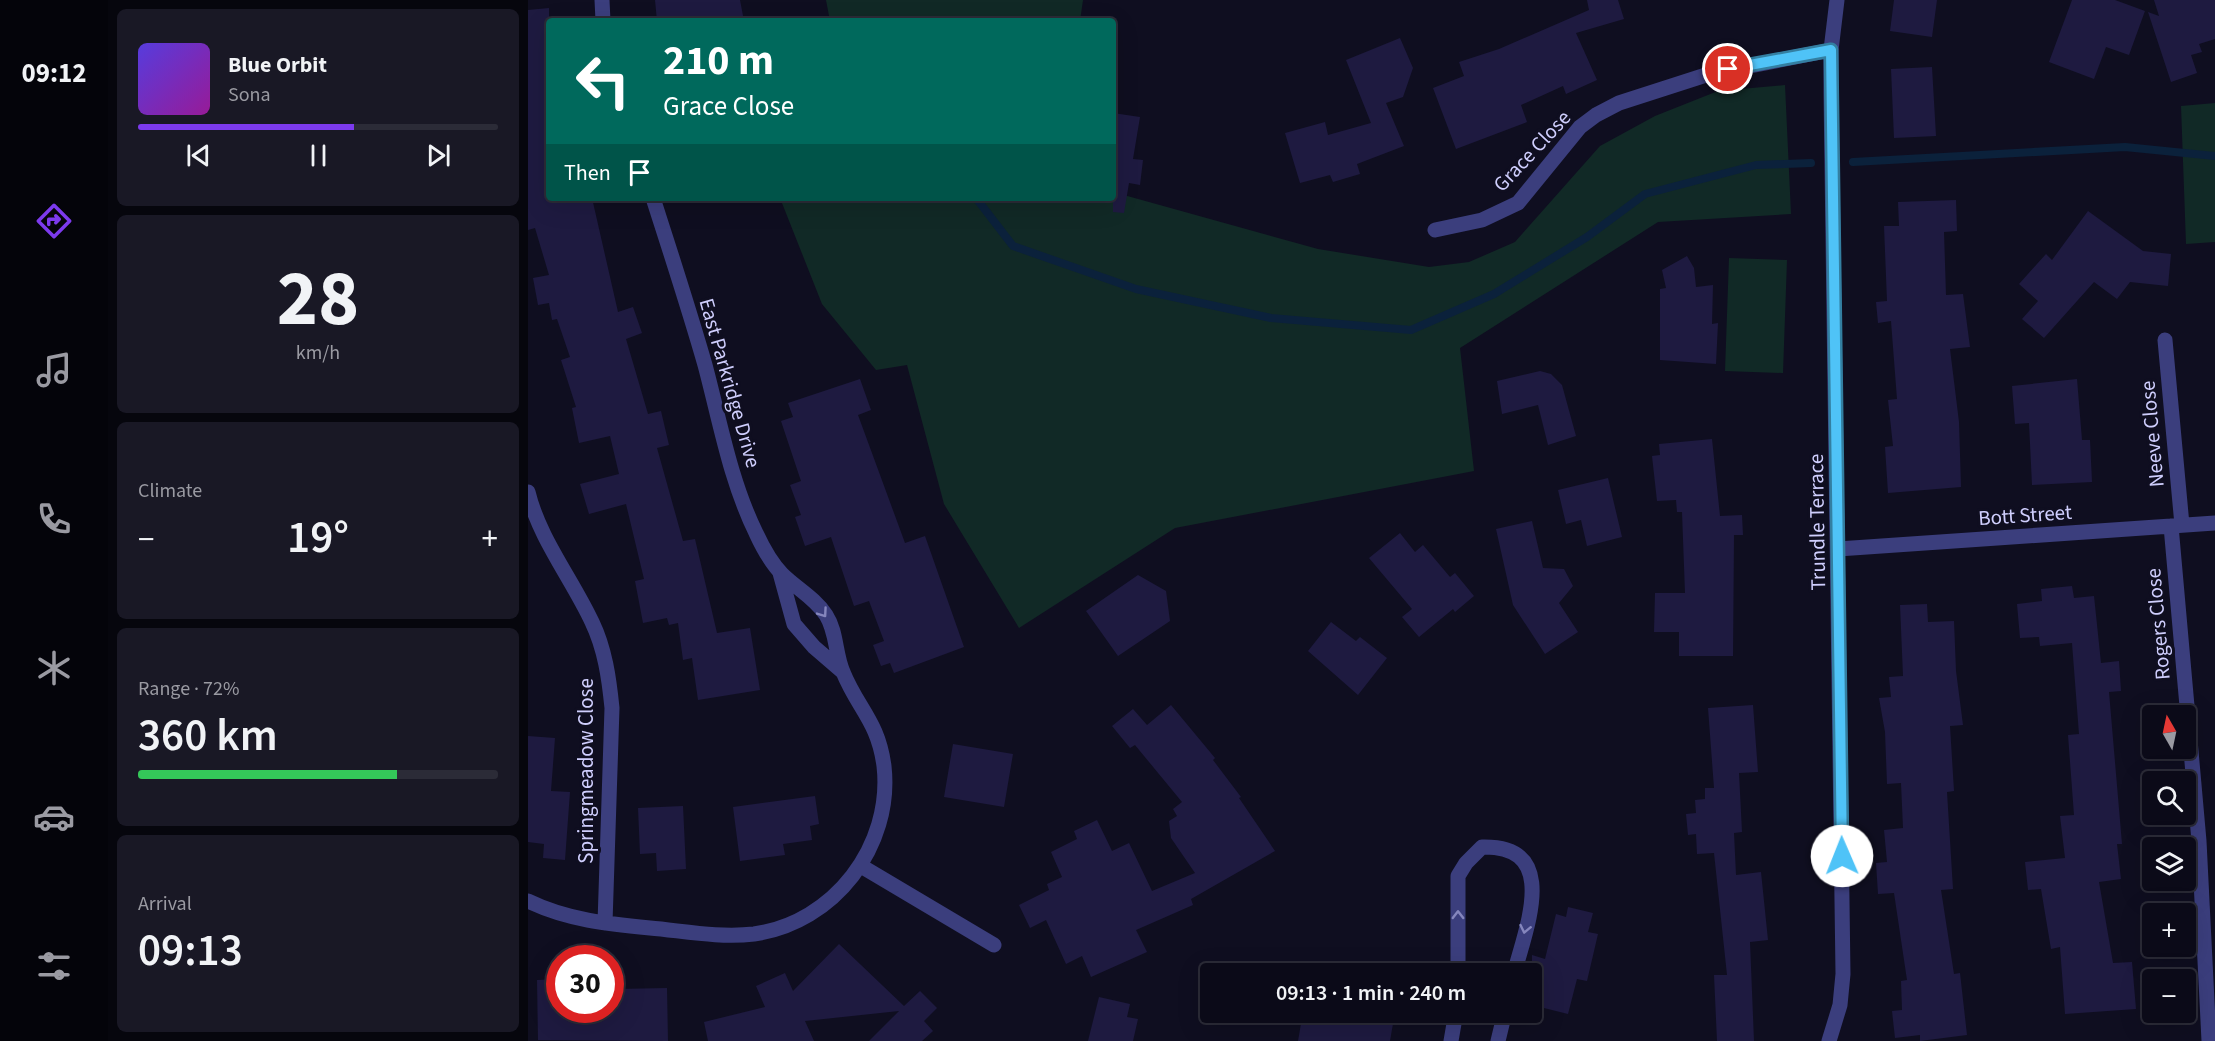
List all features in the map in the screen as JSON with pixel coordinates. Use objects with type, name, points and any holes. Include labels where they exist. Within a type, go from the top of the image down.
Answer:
[{"type":"street","points":[[602,0],[603,18]]},
{"type":"street","name":"Trundle Terrace","points":[[1828,1041],[1840,1005],[1843,974],[1831,50],[1837,0]]},
{"type":"street","name":"Grace Close","points":[[1435,230],[1482,220],[1518,203],[1580,127],[1596,115],[1619,104],[1719,71],[1831,50]]},
{"type":"street","name":"East Parkridge Drive","points":[[654,201],[702,355],[730,465],[756,534],[780,573],[794,624],[814,647],[843,672]]},
{"type":"street","name":"Neeve Close","points":[[2165,340],[2176,526]]},
{"type":"street","name":"Springmeadow Close","points":[[528,492],[550,544],[592,623],[609,674],[612,708],[605,923]]},
{"type":"street","name":"Bott Street","points":[[1838,549],[2215,523]]},
{"type":"street","name":"Rogers Close","points":[[2176,526],[2199,841],[2209,1041]]},
{"type":"street","name":"East Parkridge Drive","points":[[528,901],[575,918],[605,923],[723,935],[754,933],[781,927],[808,916],[826,903],[861,866],[873,847],[881,823],[885,796],[880,741],[868,714],[843,672],[827,616],[817,604],[780,573]]},
{"type":"street","points":[[1458,963],[1458,876],[1466,863],[1482,847],[1503,847],[1521,856],[1531,874],[1534,893],[1517,963]]},
{"type":"street","points":[[861,866],[993,945]]},
{"type":"street","points":[[1451,1041],[1454,1023]]},
{"type":"street","points":[[1498,1041],[1502,1023]]},
{"type":"green space","points":[[826,0],[1083,0],[1080,18],[829,18]]},
{"type":"green space","points":[[1785,85],[1791,214],[1658,222],[1460,348],[1474,471],[1175,528],[1019,628],[944,504],[907,365],[876,370],[822,304],[781,201],[1116,201],[1116,193],[1318,249],[1429,267],[1469,262],[1515,242],[1600,146],[1655,116],[1718,91]]},
{"type":"green space","points":[[2215,103],[2215,242],[2186,244],[2181,106]]},
{"type":"green space","points":[[1729,258],[1787,260],[1783,373],[1725,371]]},
{"type":"building","points":[[655,0],[740,0],[743,18],[657,18]]},
{"type":"building","points":[[1587,0],[1618,0],[1624,19],[1576,33],[1597,80],[1566,94],[1563,86],[1521,105],[1527,122],[1456,149],[1433,88],[1464,76],[1459,62],[1499,49],[1589,10]]},
{"type":"building","points":[[1894,0],[1937,0],[1932,37],[1890,31]]},
{"type":"building","points":[[2072,0],[2115,0],[2145,11],[2129,55],[2106,47],[2094,79],[2049,62]]},
{"type":"building","points":[[2154,0],[2215,0],[2215,39],[2199,44],[2202,52],[2191,55],[2197,73],[2171,82],[2148,12],[2159,16]]},
{"type":"building","points":[[549,8],[549,18],[546,18],[546,201],[593,201],[618,312],[633,307],[642,333],[626,339],[648,414],[661,411],[669,445],[657,448],[683,541],[695,539],[717,633],[750,628],[760,690],[698,700],[692,658],[683,660],[678,623],[669,625],[667,618],[643,623],[635,581],[644,579],[626,504],[589,514],[580,484],[619,474],[610,436],[579,443],[572,408],[576,407],[561,360],[570,357],[557,319],[552,320],[549,303],[538,305],[533,278],[549,275],[535,228],[528,230],[528,10]]},
{"type":"building","points":[[1400,38],[1413,68],[1403,97],[1386,103],[1404,146],[1357,164],[1360,174],[1333,182],[1330,175],[1300,183],[1285,133],[1325,122],[1328,135],[1371,123],[1346,60]]},
{"type":"building","points":[[1932,67],[1936,136],[1894,138],[1891,69]]},
{"type":"building","points":[[1116,113],[1140,117],[1133,159],[1143,160],[1140,185],[1129,183],[1124,213],[1113,212],[1113,201],[1116,201]]},
{"type":"building","points":[[1956,200],[1957,231],[1944,232],[1946,295],[1963,294],[1970,347],[1950,349],[1959,422],[1961,487],[1888,493],[1885,447],[1893,446],[1888,400],[1897,399],[1891,321],[1878,323],[1876,302],[1887,301],[1884,226],[1899,226],[1898,202]]},
{"type":"building","points":[[2088,211],[2143,251],[2171,254],[2168,286],[2130,282],[2117,299],[2094,282],[2044,338],[2022,319],[2038,301],[2019,284],[2046,254],[2052,260]]},
{"type":"building","points":[[1687,256],[1694,268],[1696,287],[1713,285],[1712,324],[1718,323],[1716,364],[1660,360],[1660,289],[1666,288],[1662,270]]},
{"type":"building","points":[[1540,371],[1551,374],[1562,385],[1576,436],[1548,445],[1538,405],[1502,414],[1497,381]]},
{"type":"building","points":[[860,379],[871,410],[858,415],[905,543],[925,536],[964,647],[894,673],[890,663],[881,666],[873,645],[884,641],[869,601],[854,606],[831,537],[805,546],[795,517],[801,515],[790,485],[801,481],[781,421],[793,417],[788,403]]},
{"type":"building","points":[[2077,379],[2082,440],[2090,440],[2092,482],[2032,485],[2029,423],[2015,424],[2012,386]]},
{"type":"building","points":[[1712,439],[1720,516],[1742,515],[1743,535],[1734,535],[1733,656],[1679,656],[1679,632],[1654,632],[1655,593],[1685,593],[1682,512],[1677,512],[1676,500],[1657,501],[1652,456],[1660,455],[1659,444]]},
{"type":"building","points":[[1608,478],[1622,537],[1587,546],[1581,520],[1566,524],[1558,490]]},
{"type":"building","points":[[1532,521],[1543,568],[1564,569],[1573,586],[1559,603],[1578,632],[1545,654],[1513,605],[1496,529]]},
{"type":"building","points":[[1400,533],[1415,552],[1423,545],[1450,577],[1455,573],[1474,596],[1455,612],[1453,609],[1419,637],[1402,617],[1412,609],[1369,558]]},
{"type":"building","points":[[1138,575],[1166,591],[1170,621],[1118,656],[1086,611]]},
{"type":"building","points":[[2072,586],[2074,598],[2094,596],[2101,663],[2119,661],[2121,691],[2109,692],[2122,844],[2117,844],[2121,879],[2099,882],[2113,963],[2132,962],[2136,1009],[2065,1014],[2060,947],[2051,949],[2041,889],[2028,890],[2025,862],[2065,858],[2060,816],[2074,815],[2068,735],[2079,734],[2072,643],[2040,646],[2039,637],[2020,638],[2017,604],[2042,601],[2041,589]]},
{"type":"building","points":[[1927,604],[1928,622],[1954,621],[1956,671],[1963,725],[1950,726],[1954,791],[1947,792],[1953,889],[1941,890],[1954,974],[1960,973],[1967,1035],[1920,1041],[1920,1035],[1895,1038],[1892,1011],[1902,1010],[1901,981],[1907,980],[1894,893],[1878,894],[1876,863],[1887,862],[1884,830],[1903,828],[1901,783],[1887,784],[1885,732],[1879,698],[1891,697],[1889,677],[1903,676],[1900,605]]},
{"type":"building","points":[[1331,622],[1356,641],[1360,637],[1387,658],[1358,695],[1308,651]]},
{"type":"building","points":[[1171,705],[1215,758],[1213,760],[1241,797],[1239,798],[1275,851],[1191,899],[1193,905],[1136,930],[1147,952],[1091,977],[1082,956],[1066,964],[1046,920],[1030,928],[1019,905],[1049,890],[1047,884],[1062,877],[1051,852],[1077,839],[1074,831],[1097,820],[1112,851],[1129,843],[1152,891],[1195,873],[1171,838],[1169,821],[1177,816],[1173,809],[1182,802],[1135,745],[1130,748],[1112,726],[1133,709],[1147,725]]},
{"type":"building","points":[[1753,705],[1758,772],[1739,773],[1742,832],[1734,833],[1736,875],[1761,872],[1768,940],[1750,942],[1754,1041],[1717,1041],[1714,975],[1727,975],[1714,853],[1697,854],[1696,834],[1688,835],[1686,814],[1696,813],[1695,800],[1705,799],[1705,788],[1714,788],[1708,708]]},
{"type":"building","points":[[528,736],[555,738],[551,791],[570,792],[565,860],[543,858],[544,844],[528,842]]},
{"type":"building","points":[[953,744],[1013,754],[1004,807],[944,797]]},
{"type":"building","points":[[815,796],[819,824],[810,826],[812,840],[783,844],[785,855],[740,861],[733,807]]},
{"type":"building","points":[[683,806],[686,869],[657,871],[656,853],[640,854],[638,808]]},
{"type":"building","points":[[1568,907],[1593,913],[1588,932],[1598,934],[1587,981],[1577,979],[1568,1014],[1542,1008],[1542,963],[1532,963],[1532,955],[1545,959],[1556,914],[1566,917]]},
{"type":"building","points":[[839,944],[904,1006],[920,991],[937,1008],[924,1021],[933,1031],[922,1041],[869,1041],[899,1011],[805,1021],[814,1041],[708,1041],[704,1022],[765,1007],[756,986],[785,973],[793,991]]},
{"type":"building","points":[[537,980],[546,980],[546,1023],[624,1023],[624,989],[667,988],[668,1041],[538,1040]]},
{"type":"building","points":[[1099,997],[1130,1004],[1127,1017],[1138,1019],[1133,1041],[1088,1041]]},
{"type":"building","points":[[1301,1023],[1393,1023],[1390,1041],[1298,1041]]},
{"type":"waterway","points":[[1853,162],[2125,147],[2215,156]]},
{"type":"waterway","points":[[978,201],[1013,246],[1136,289],[1271,318],[1411,330],[1494,294],[1587,237],[1645,194],[1756,165],[1811,163]]},
{"type":"route","points":[[1728,69],[1831,50],[1842,856]]}]
